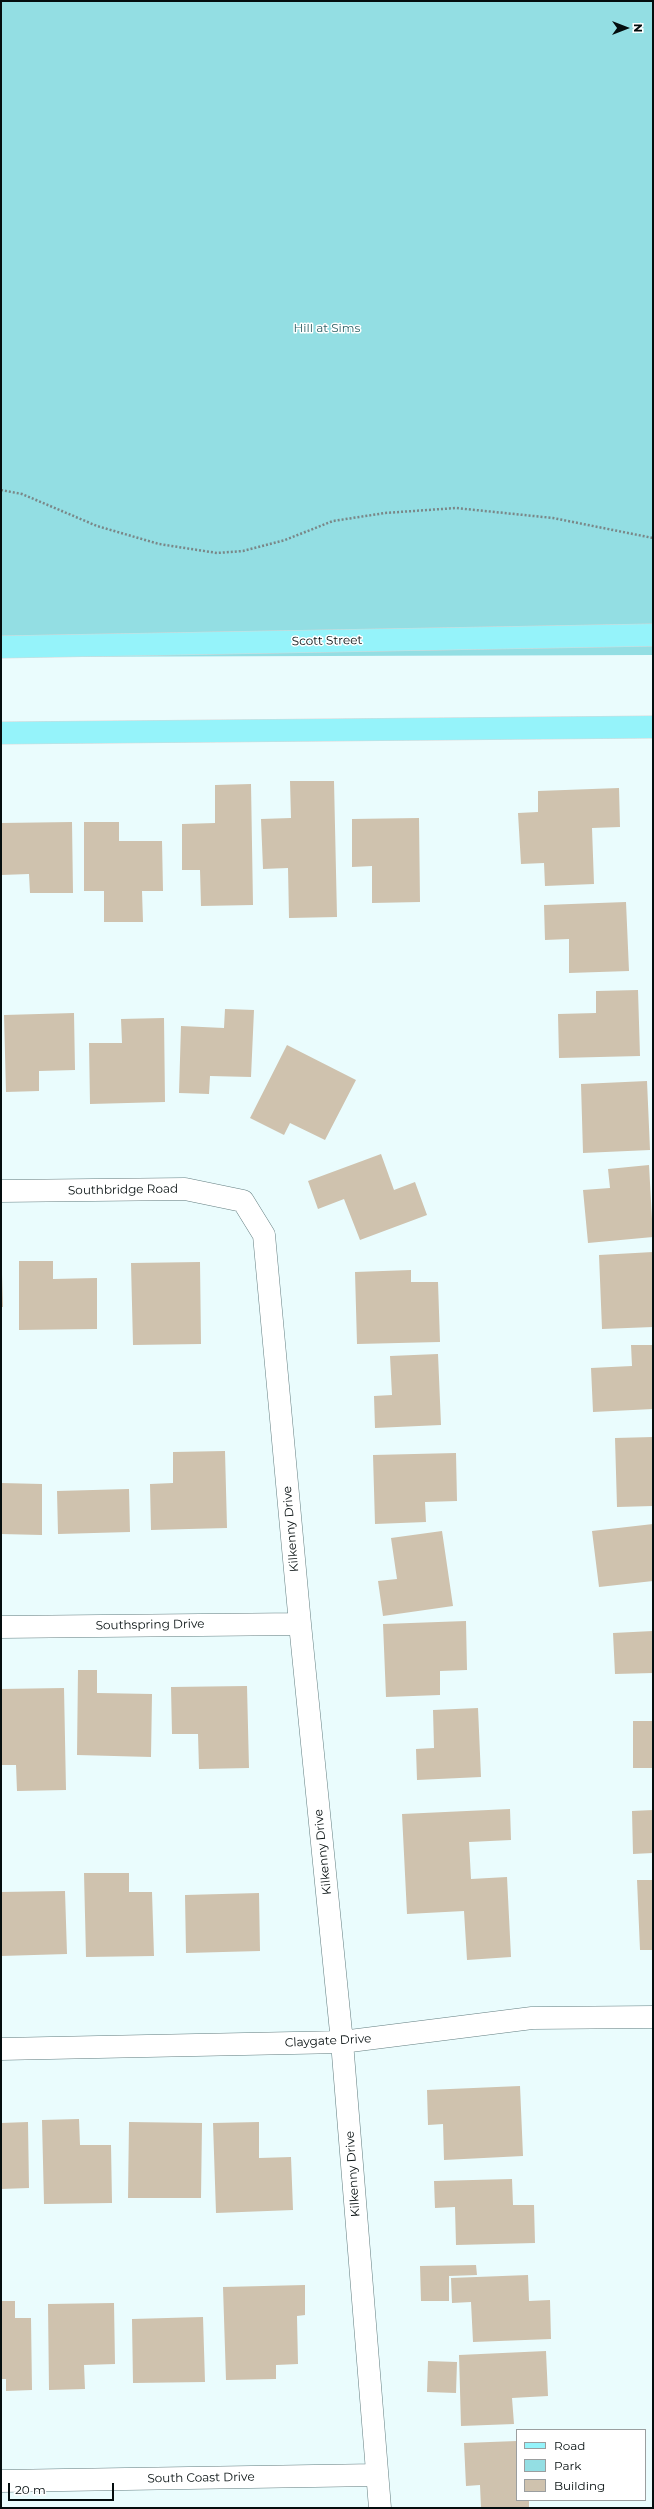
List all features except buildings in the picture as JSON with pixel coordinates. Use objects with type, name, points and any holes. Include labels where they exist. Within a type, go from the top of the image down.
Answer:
[{"type":"main road","name":"Scott Street","points":[[1,647],[653,635]]},
{"type":"main road","points":[[1,733],[653,727]]},
{"type":"street","name":"Southbridge Road","points":[[1,1191],[185,1189],[243,1201]]},
{"type":"street","name":"Kilkenny Drive","points":[[243,1201],[264,1235],[300,1624],[342,2042],[376,2475],[380,2508]]},
{"type":"street","name":"Southspring Drive","points":[[1,1627],[300,1624]]},
{"type":"street","name":"Claygate Drive","points":[[1,2049],[342,2042],[532,2018],[653,2017]]},
{"type":"street","name":"South Coast Drive","points":[[1,2481],[376,2475]]},
{"type":"path","points":[[1,490],[22,494],[97,526],[159,544],[217,553],[243,551],[286,540],[333,521],[385,513],[456,508],[553,518],[653,538]]},
{"type":"green space","name":"Hill at Sims","points":[[1,1],[653,1],[653,655],[1,657]]}]
